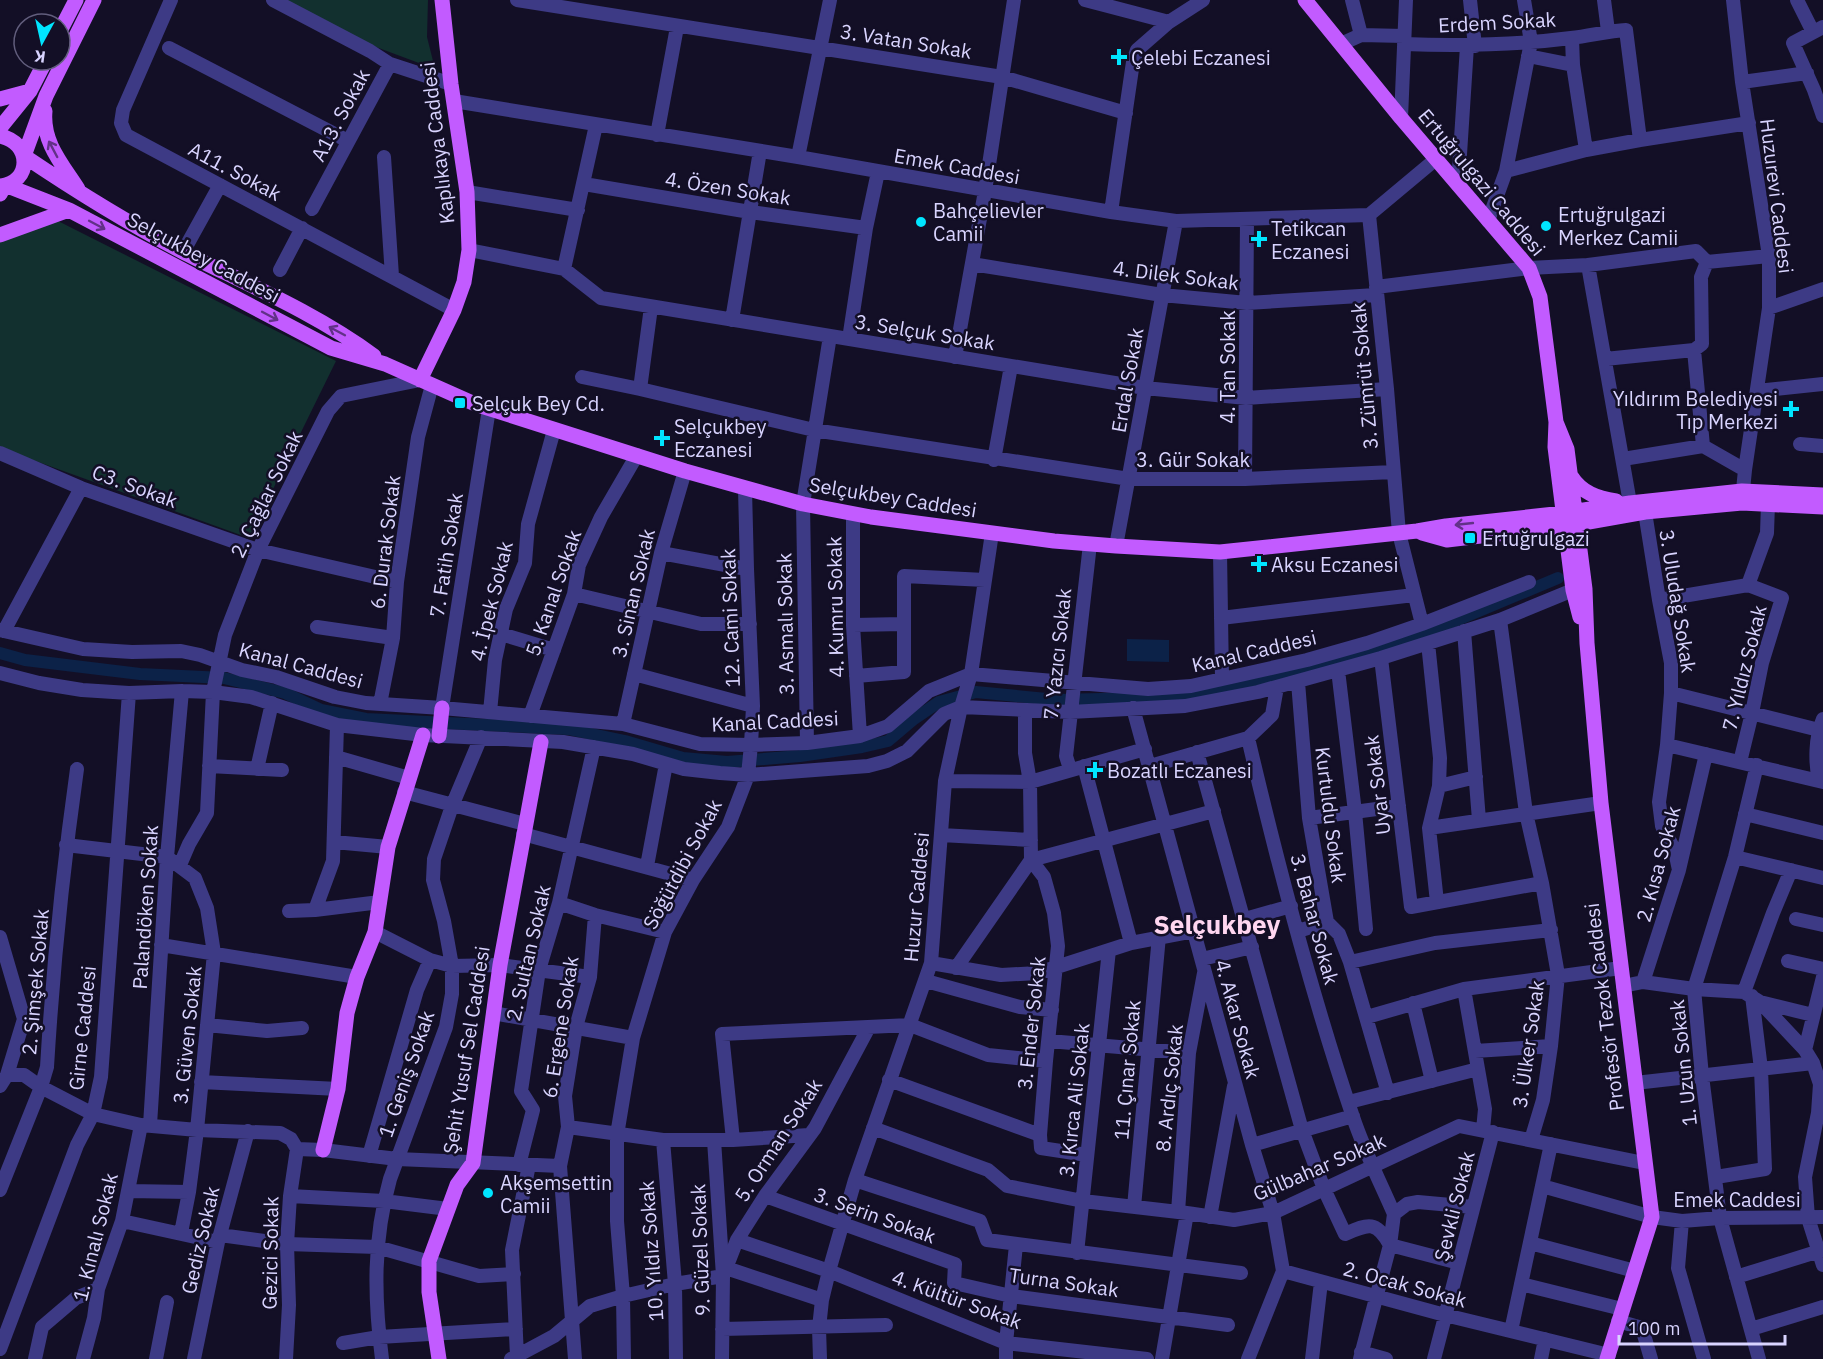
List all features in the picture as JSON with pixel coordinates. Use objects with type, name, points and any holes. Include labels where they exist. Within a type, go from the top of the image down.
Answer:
[{"type":"main road","points":[[2,188],[18,177],[22,171],[24,156],[46,96],[94,0]]},
{"type":"main road","name":"Kaplıkaya Caddesi","points":[[426,382],[464,282],[469,250],[467,192],[451,84],[442,0]]},
{"type":"main road","name":"Ertuğrulgazi Caddesi","points":[[1305,0],[1401,118],[1529,268],[1540,297],[1556,422],[1555,447],[1570,519]]},
{"type":"main road","points":[[0,128],[30,91],[39,72]]},
{"type":"main road","points":[[0,99],[30,91]]},
{"type":"main road","points":[[46,96],[44,124],[47,137],[82,195]]},
{"type":"main road","name":"Selçukbey Caddesi","points":[[0,136],[16,142],[24,156],[82,195],[183,252],[346,335],[385,364]]},
{"type":"main road","name":"Selçukbey Caddesi","points":[[2,188],[69,210],[331,348],[385,364],[489,409],[685,471],[803,504],[853,514],[992,533],[1090,544],[1220,552],[1417,531],[1448,540],[1570,519]]},
{"type":"main road","points":[[0,235],[69,210]]},
{"type":"main road","name":"Ertuğrulgazi Caddesi","points":[[1556,422],[1567,449],[1570,519]]},
{"type":"main road","points":[[1570,477],[1578,486],[1594,496],[1630,503]]},
{"type":"main road","points":[[1570,519],[1630,503],[1823,495]]},
{"type":"main road","points":[[1570,519],[1645,512],[1742,497],[1768,504],[1823,507]]},
{"type":"main road","points":[[1570,519],[1573,590],[1587,643]]},
{"type":"main road","points":[[1570,519],[1586,589],[1587,643]]},
{"type":"main road","name":"Profesör Tezok Caddesi","points":[[1587,643],[1601,803],[1652,1217],[1608,1357]]},
{"type":"main road","points":[[439,736],[442,708]]},
{"type":"main road","points":[[323,1150],[338,1089],[347,1013],[357,977],[375,932],[388,847],[423,735]]},
{"type":"main road","name":"Şehit Yusuf Sel Caddesi","points":[[439,1359],[429,1292],[429,1261],[457,1185],[473,1163],[500,965],[541,741]]},
{"type":"street","name":"A11. Sokak","points":[[171,0],[123,110],[121,123],[126,135],[454,310]]},
{"type":"street","points":[[273,0],[370,51],[390,64]]},
{"type":"street","name":"3. Vatan Sokak","points":[[518,0],[1002,77],[1126,113]]},
{"type":"street","points":[[798,157],[830,0]]},
{"type":"street","points":[[955,357],[985,191],[1014,0]]},
{"type":"street","points":[[1085,0],[1168,22]]},
{"type":"street","points":[[1111,212],[1137,50],[1168,22],[1203,0]]},
{"type":"street","points":[[1352,0],[1361,35]]},
{"type":"street","points":[[1401,118],[1406,0]]},
{"type":"street","points":[[1458,185],[1471,46],[1470,0]]},
{"type":"street","points":[[1488,220],[1506,171],[1529,49],[1524,0]]},
{"type":"street","points":[[1604,0],[1608,31]]},
{"type":"street","name":"Huzurevi Caddesi","points":[[1733,0],[1769,256],[1770,308],[1744,470],[1742,497]]},
{"type":"street","points":[[1797,0],[1818,30],[1793,43],[1807,72],[1819,88],[1823,116]]},
{"type":"street","points":[[657,135],[677,27]]},
{"type":"street","name":"Erdem Sokak","points":[[1529,49],[1572,38],[1626,30],[1640,140]]},
{"type":"street","name":"Erdem Sokak","points":[[1341,44],[1361,35],[1471,46],[1529,49],[1573,65]]},
{"type":"street","points":[[1572,38],[1573,65],[1586,150]]},
{"type":"street","points":[[169,48],[348,141]]},
{"type":"street","name":"A13. Sokak","points":[[312,209],[390,64],[451,84]]},
{"type":"street","points":[[1743,82],[1807,72]]},
{"type":"street","name":"Emek Caddesi","points":[[454,101],[1176,221],[1369,215]]},
{"type":"street","points":[[1506,171],[1586,150],[1749,123]]},
{"type":"street","points":[[564,269],[596,125]]},
{"type":"street","points":[[732,320],[760,151]]},
{"type":"street","points":[[384,157],[392,276]]},
{"type":"street","points":[[1369,215],[1436,159]]},
{"type":"street","points":[[849,339],[866,228],[878,172]]},
{"type":"street","name":"4. Özen Sokak","points":[[584,184],[750,212],[866,228]]},
{"type":"street","points":[[183,252],[220,185]]},
{"type":"street","points":[[467,192],[578,210]]},
{"type":"street","name":"3. Zümrüt Sokak","points":[[1369,215],[1399,533],[1422,624]]},
{"type":"street","name":"4. Tan Sokak","points":[[1245,479],[1247,219]]},
{"type":"street","name":"Erdal Sokak","points":[[1116,546],[1176,221]]},
{"type":"street","points":[[280,270],[302,228]]},
{"type":"street","name":"3. Selçuk Sokak","points":[[469,250],[564,269],[601,298],[1145,388],[1246,398],[1387,389]]},
{"type":"street","name":"4. Dilek Sokak","points":[[972,264],[1162,295],[1247,303],[1376,291],[1529,268],[1588,266],[1696,251],[1707,262]]},
{"type":"street","points":[[1605,359],[1694,350],[1702,344],[1701,277],[1707,262],[1769,256]]},
{"type":"street","points":[[1588,266],[1630,503]]},
{"type":"street","points":[[1770,308],[1823,289]]},
{"type":"street","points":[[582,377],[640,389],[651,307]]},
{"type":"street","name":"3. Asmalı Sokak","points":[[807,742],[803,504],[830,336]]},
{"type":"street","points":[[1694,350],[1703,446]]},
{"type":"street","points":[[994,460],[1011,366]]},
{"type":"street","name":"2. Çağlar Sokak","points":[[180,865],[207,813],[217,678],[225,635],[258,550],[328,411],[342,396],[426,382]]},
{"type":"street","name":"6. Durak Sokak","points":[[380,704],[393,638],[397,582],[426,382]]},
{"type":"street","points":[[1757,391],[1823,384]]},
{"type":"street","name":"3. Gür Sokak","points":[[640,389],[814,430],[994,460],[1129,479],[1245,479],[1393,472]]},
{"type":"street","name":"7. Fatih Sokak","points":[[442,708],[489,409]]},
{"type":"street","name":"4. İpek Sokak","points":[[490,712],[495,660],[506,609],[525,563],[528,524],[554,430]]},
{"type":"street","points":[[1800,444],[1823,446]]},
{"type":"street","points":[[1623,459],[1703,446],[1744,470]]},
{"type":"street","name":"C3. Sokak","points":[[0,453],[81,488],[258,550],[397,582]]},
{"type":"street","name":"5. Kanal Sokak","points":[[530,716],[574,594],[579,566],[601,517],[637,455]]},
{"type":"street","name":"3. Sinan Sokak","points":[[623,724],[661,553],[685,471]]},
{"type":"street","points":[[2,631],[81,488]]},
{"type":"street","name":"12. Cami Sokak","points":[[745,489],[753,706],[751,748]]},
{"type":"street","name":"7. Yıldız Sokak","points":[[1740,762],[1762,663],[1782,598],[1748,585],[1767,533],[1768,504]]},
{"type":"street","name":"3. Uludağ Sokak","points":[[1645,512],[1671,663],[1671,693],[1659,802],[1662,826],[1675,851],[1680,870]]},
{"type":"street","name":"4. Kumru Sokak","points":[[853,514],[853,625],[860,736]]},
{"type":"street","name":"Huzur Caddesi","points":[[820,1359],[819,1328],[822,1300],[842,1224],[889,1080],[931,963],[945,780],[961,707],[970,679],[992,533]]},
{"type":"street","name":"7. Yazıcı Sokak","points":[[1090,544],[1066,756],[1077,767],[1103,841],[1131,943]]},
{"type":"street","points":[[1220,552],[1221,679]]},
{"type":"street","points":[[661,553],[747,569]]},
{"type":"street","points":[[856,676],[904,672],[904,576],[985,580]]},
{"type":"street","name":"Kanal Caddesi","points":[[0,673],[39,683],[82,690],[129,693],[182,691],[242,670],[276,677],[335,697],[380,704],[623,724],[700,744],[751,748],[860,736],[888,726],[929,691],[970,679],[1148,689],[1191,686],[1307,660],[1422,624],[1529,582]]},
{"type":"street","points":[[1659,600],[1748,585]]},
{"type":"street","name":"Kanal Caddesi","points":[[2,631],[83,649],[132,652],[181,651],[200,655],[217,678],[251,696],[337,725],[423,735],[563,742],[633,754],[684,769],[720,773],[868,766],[887,761],[907,751],[944,714],[961,707],[1070,712],[1185,706],[1277,687],[1381,658],[1500,620],[1573,590]]},
{"type":"street","points":[[574,594],[701,624],[750,624]]},
{"type":"street","points":[[1221,618],[1414,595]]},
{"type":"street","name":"3. Ülker Sokak","points":[[1500,620],[1526,813],[1542,883],[1558,975],[1543,1100],[1531,1140]]},
{"type":"street","points":[[853,625],[903,624]]},
{"type":"street","points":[[317,627],[393,638]]},
{"type":"street","points":[[1464,631],[1479,820]]},
{"type":"street","points":[[501,634],[554,650]]},
{"type":"street","points":[[1428,643],[1440,758],[1439,786],[1429,828],[1437,902],[1542,883]]},
{"type":"street","name":"Uyar Sokak","points":[[1381,658],[1411,907],[1437,902]]},
{"type":"street","points":[[1338,670],[1366,929]]},
{"type":"street","points":[[634,674],[753,706]]},
{"type":"street","name":"Kurtuldu Sokak","points":[[1298,682],[1308,818],[1327,922]]},
{"type":"street","points":[[1150,765],[1248,738],[1272,715],[1277,687]]},
{"type":"street","name":"Palandöken Sokak","points":[[145,1125],[182,691]]},
{"type":"street","name":"Girne Caddesi","points":[[0,1348],[77,1146],[93,1114],[101,1077],[129,693]]},
{"type":"street","points":[[1666,745],[1740,762],[1820,775],[1821,725],[1752,713],[1671,693]]},
{"type":"street","points":[[257,769],[272,703]]},
{"type":"street","name":"4. Akar Sokak","points":[[1133,708],[1252,1145],[1273,1213],[1283,1271]]},
{"type":"street","points":[[956,968],[1031,860],[1030,782],[1025,753],[1025,710]]},
{"type":"street","points":[[315,910],[333,861],[337,725]]},
{"type":"street","name":"1. Geniş Sokak","points":[[382,1359],[375,1291],[377,1247],[384,1201],[446,1027],[452,994],[452,966],[444,921],[433,880],[434,859],[452,806],[481,737]]},
{"type":"street","name":"3. Bahar Sokak","points":[[1248,738],[1322,1021],[1353,1116],[1394,1214]]},
{"type":"street","name":"2. Sultan Sokak","points":[[514,1358],[516,1329],[512,1250],[533,1110],[521,1091],[539,970],[559,903],[594,747]]},
{"type":"street","name":"Söğütdibi Sokak","points":[[624,1359],[623,1296],[617,1221],[617,1135],[633,1038],[665,932],[693,880],[728,827],[748,772],[751,748]]},
{"type":"street","points":[[945,780],[1030,782],[1145,749]]},
{"type":"street","points":[[1197,752],[1302,1130],[1324,1189],[1345,1234],[1365,1225],[1376,1228],[1390,1245],[1460,1263]]},
{"type":"street","name":"2. Kısa Sokak","points":[[1643,982],[1680,870],[1706,754]]},
{"type":"street","points":[[336,757],[407,785],[452,806],[572,846],[693,880]]},
{"type":"street","points":[[647,866],[666,764]]},
{"type":"street","name":"1. Uzun Sokak","points":[[1757,765],[1735,857],[1694,989],[1702,1076],[1720,1218],[1759,1359]]},
{"type":"street","points":[[209,766],[282,770]]},
{"type":"street","name":"2. Şimşek Sokak","points":[[0,1190],[41,1088],[47,1066],[66,845],[77,769]]},
{"type":"street","points":[[1439,786],[1476,777]]},
{"type":"street","points":[[1429,828],[1601,803]]},
{"type":"street","points":[[1308,818],[1399,806]]},
{"type":"street","points":[[1031,860],[1214,811]]},
{"type":"street","points":[[1745,814],[1823,833]]},
{"type":"street","points":[[941,835],[1031,840]]},
{"type":"street","points":[[334,842],[388,847]]},
{"type":"street","points":[[66,845],[167,857]]},
{"type":"street","name":"3. Güven Sokak","points":[[167,857],[195,878],[207,908],[214,953],[197,1130],[181,1233]]},
{"type":"street","points":[[1735,857],[1823,879]]},
{"type":"street","name":"3. Ender Sokak","points":[[1031,860],[1044,878],[1054,913],[1058,946],[1040,1135]]},
{"type":"street","points":[[1716,1177],[1765,1169],[1761,1069],[1752,997],[1773,913],[1791,870]]},
{"type":"street","points":[[289,911],[380,902]]},
{"type":"street","points":[[559,903],[595,915],[665,932]]},
{"type":"street","points":[[1245,919],[1291,906]]},
{"type":"street","name":"6. Ergene Sokak","points":[[575,1359],[560,1166],[568,1127],[565,1096],[576,1027],[590,977],[595,915]]},
{"type":"street","points":[[1796,919],[1823,925]]},
{"type":"street","points":[[1298,931],[1327,922],[1339,934],[1350,962],[1388,1093]]},
{"type":"street","points":[[931,963],[1001,975],[1038,974],[1131,943],[1194,930]]},
{"type":"street","points":[[1350,962],[1435,943],[1551,930]]},
{"type":"street","points":[[375,932],[430,960],[452,966],[500,965],[590,977]]},
{"type":"street","name":"11. Çınar Sokak","points":[[1134,1207],[1159,936]]},
{"type":"street","points":[[0,937],[24,1020],[3,1081]]},
{"type":"street","points":[[161,945],[357,977]]},
{"type":"street","points":[[1203,963],[1252,947]]},
{"type":"street","name":"3. Kırca Ali Sokak","points":[[1077,1253],[1109,950]]},
{"type":"street","points":[[369,1156],[417,990],[430,960]]},
{"type":"street","points":[[1788,961],[1823,969]]},
{"type":"street","name":"8. Ardıç Sokak","points":[[1162,1359],[1178,1265],[1189,1053],[1203,963]]},
{"type":"street","points":[[1366,1017],[1464,989],[1621,968]]},
{"type":"street","points":[[1804,1050],[1816,1021],[1823,977]]},
{"type":"street","points":[[926,981],[1020,1007],[1052,1010]]},
{"type":"street","points":[[1623,986],[1643,982],[1752,997],[1816,1021]]},
{"type":"street","name":"Şevkli Sokak","points":[[1434,1359],[1460,1263],[1488,1131],[1464,989]]},
{"type":"street","points":[[1752,997],[1804,1050],[1813,1063],[1821,1085],[1818,1141],[1804,1177],[1808,1218],[1821,1250],[1823,1266]]},
{"type":"street","points":[[1413,1003],[1432,1081]]},
{"type":"street","points":[[493,1012],[633,1038]]},
{"type":"street","points":[[207,1025],[267,1031],[302,1028]]},
{"type":"street","points":[[733,1140],[722,1034],[910,1025],[988,1055],[1046,1061]]},
{"type":"street","name":"5. Orman Sokak","points":[[725,1272],[737,1240],[809,1135],[869,1027]]},
{"type":"street","points":[[1049,1041],[1189,1053]]},
{"type":"street","points":[[1476,1051],[1551,1046]]},
{"type":"street","points":[[1635,1083],[1813,1063]]},
{"type":"street","points":[[1349,1102],[1478,1069]]},
{"type":"street","points":[[3,1081],[24,1075],[41,1088],[93,1114],[145,1125],[197,1130],[280,1133],[291,1139],[297,1149],[398,1159],[560,1166]]},
{"type":"street","points":[[889,1080],[1040,1135],[1041,1148],[1088,1155]]},
{"type":"street","points":[[1210,1217],[1235,1081]]},
{"type":"street","points":[[201,1082],[338,1089]]},
{"type":"street","points":[[1252,1145],[1353,1116]]},
{"type":"street","name":"1. Kınalı Sokak","points":[[83,1359],[94,1318],[98,1289],[122,1221],[145,1125]]},
{"type":"street","name":"Gülbahar Sokak","points":[[873,1128],[988,1170],[1007,1186],[1083,1201],[1234,1220],[1273,1213],[1459,1126],[1644,1162]]},
{"type":"street","points":[[568,1127],[663,1140],[733,1140],[809,1135]]},
{"type":"street","name":"Gediz Sokak","points":[[194,1359],[219,1239],[248,1131]]},
{"type":"street","name":"10. Yıldız Sokak","points":[[663,1140],[675,1284],[676,1359]]},
{"type":"street","name":"9. Güzel Sokak","points":[[714,1140],[725,1272],[722,1359]]},
{"type":"street","points":[[1511,1331],[1551,1144]]},
{"type":"street","name":"Gezici Sokak","points":[[286,1359],[289,1305],[287,1244],[290,1196],[297,1149]]},
{"type":"street","points":[[855,1180],[980,1221],[987,1240],[1241,1273]]},
{"type":"street","name":"Emek Caddesi","points":[[1542,1186],[1652,1217],[1682,1221],[1720,1218],[1823,1217]]},
{"type":"street","points":[[128,1191],[189,1192]]},
{"type":"street","points":[[290,1196],[384,1201],[448,1209]]},
{"type":"street","name":"3. Serin Sokak","points":[[765,1196],[955,1264],[954,1283]]},
{"type":"street","points":[[1386,1359],[1360,1356],[1390,1245],[1394,1214],[1407,1204],[1418,1202],[1473,1207]]},
{"type":"street","points":[[122,1221],[219,1239],[377,1247],[479,1276],[514,1274]]},
{"type":"street","points":[[1682,1221],[1678,1268],[1704,1359]]},
{"type":"street","name":"4. Kültür Sokak","points":[[737,1240],[829,1271],[1006,1343],[1147,1359]]},
{"type":"street","points":[[1530,1243],[1635,1271]]},
{"type":"street","points":[[1006,1359],[1016,1245]]},
{"type":"street","points":[[1736,1276],[1821,1250]]},
{"type":"street","points":[[1248,1359],[1283,1271]]},
{"type":"street","name":"2. Ocak Sokak","points":[[1283,1271],[1608,1357]]},
{"type":"street","points":[[514,1358],[554,1336],[590,1306],[725,1272],[822,1300]]},
{"type":"street","points":[[1312,1359],[1321,1282]]},
{"type":"street","name":"Turna Sokak","points":[[954,1283],[1011,1296],[1228,1325]]},
{"type":"street","points":[[1521,1284],[1620,1315],[1642,1328],[1651,1359]]},
{"type":"street","points":[[35,1359],[42,1328],[76,1298],[98,1289]]},
{"type":"street","points":[[156,1359],[167,1302]]},
{"type":"street","points":[[1750,1329],[1823,1307]]},
{"type":"street","points":[[722,1329],[886,1325]]},
{"type":"street","points":[[343,1343],[379,1337],[516,1329]]},
{"type":"street","points":[[1541,1359],[1545,1339]]},
{"type":"green space","points":[[281,0],[428,0],[427,37],[435,69],[360,41]]},
{"type":"green space","points":[[58,221],[336,361],[249,538],[19,455],[0,446],[0,241]]},
{"type":"water","points":[[1127,639],[1169,640],[1169,662],[1127,661]]},
{"type":"waterway","points":[[0,653],[25,660],[140,674],[224,678],[285,693],[321,710],[366,719],[568,729],[625,741],[683,758],[727,762],[800,756],[888,741],[939,702],[976,692],[1057,700],[1191,695],[1309,669],[1412,639],[1558,578]]},
{"type":"place","name":"Çelebi Eczanesi","points":[[1119,57]]},
{"type":"place","name":"Bahçelievler Camii","points":[[921,222]]},
{"type":"place","name":"Ertuğrulgazi Merkez Camii","points":[[1546,226]]},
{"type":"place","name":"Tetikcan Eczanesi","points":[[1259,239]]},
{"type":"place","name":"Selçuk Bey Cd.","points":[[460,403]]},
{"type":"place","name":"Yıldırım Belediyesi Tıp Merkezi","points":[[1791,409]]},
{"type":"place","name":"Selçukbey Eczanesi","points":[[662,438]]},
{"type":"place","name":"Ertuğrulgazi","points":[[1470,538]]},
{"type":"place","name":"Aksu Eczanesi","points":[[1259,564]]},
{"type":"place","name":"Bozatlı Eczanesi","points":[[1095,770]]},
{"type":"place","name":"Akşemsettin Camii","points":[[488,1193]]},
{"type":"district","name":"Selçukbey","points":[[1217,924]]}]
